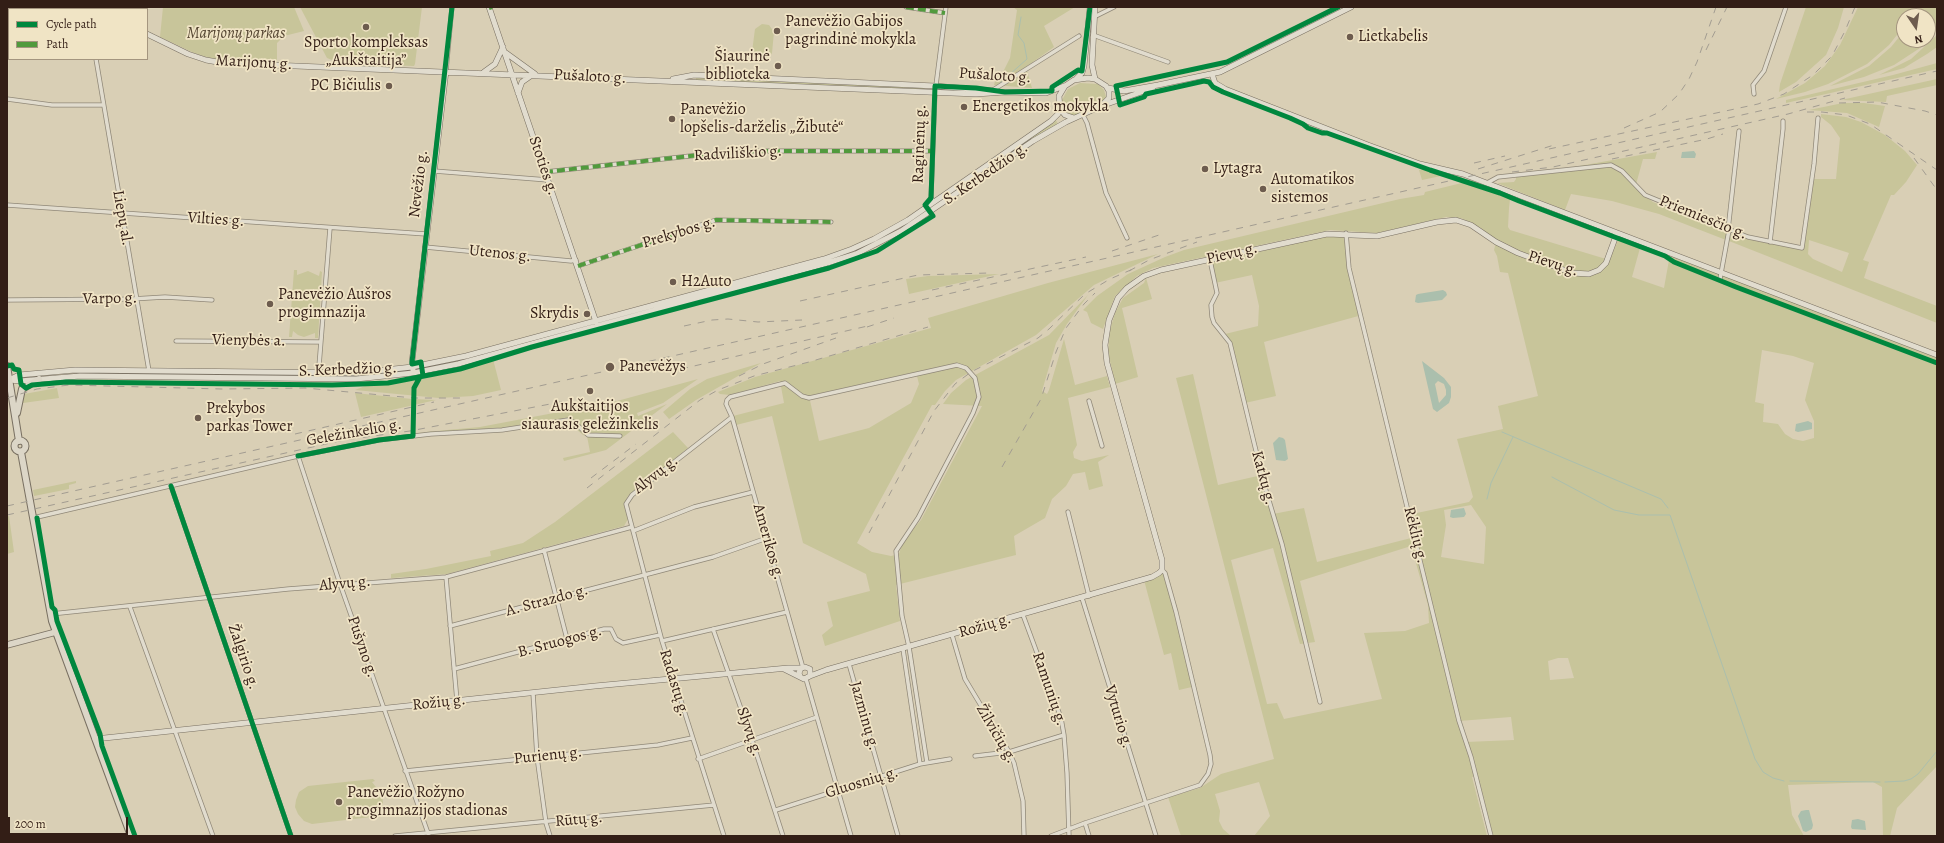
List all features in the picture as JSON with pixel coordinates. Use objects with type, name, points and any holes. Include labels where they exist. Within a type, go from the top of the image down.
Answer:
[{"type":"highway","points":[[7,366],[10,404],[16,418],[19,441],[15,444],[14,448],[16,451],[21,452],[50,614],[131,836]]},
{"type":"highway","points":[[16,418],[22,389],[40,379]]},
{"type":"main road","name":"Stoties g.","points":[[490,7],[511,74],[576,260],[597,326]]},
{"type":"main road","points":[[1090,7],[1093,35],[1092,65],[1095,79]]},
{"type":"main road","points":[[1095,7],[1082,73],[1065,86],[1058,100],[1060,109],[1065,115],[1074,118],[1101,106],[1158,85]]},
{"type":"main road","points":[[1074,80],[1085,78],[1095,79],[1108,88],[1124,91],[1212,74],[1351,7]]},
{"type":"main road","name":"Marijonų g.","points":[[148,34],[188,54],[206,60],[223,63],[511,74]]},
{"type":"main road","points":[[483,73],[489,71],[495,64],[503,49],[516,62],[536,75]]},
{"type":"main road","name":"Nevėžio g.","points":[[413,373],[412,367],[426,234],[446,71]]},
{"type":"main road","name":"Pušaloto g.","points":[[511,74],[935,93],[1046,93],[1054,95],[1058,100]]},
{"type":"main road","points":[[1212,74],[1215,83],[1225,89],[1413,162],[1457,172],[1937,354]]},
{"type":"main road","points":[[518,94],[518,88],[522,82],[536,75]]},
{"type":"main road","name":"Pušaloto g.","points":[[668,80],[694,75],[935,86],[1005,92]]},
{"type":"main road","name":"Pušaloto g.","points":[[1046,93],[1065,86]]},
{"type":"main road","points":[[1101,106],[1108,99],[1108,88]]},
{"type":"main road","name":"S. Kerbedžio g.","points":[[8,380],[149,374],[358,373],[412,367],[466,356],[852,249],[891,230],[934,202],[1051,121],[1058,114],[1060,109]]},
{"type":"main road","name":"S. Kerbedžio g.","points":[[8,380],[19,375],[58,371],[356,379],[413,373],[458,364],[839,260],[874,246],[901,231],[1033,141],[1074,118]]},
{"type":"main road","points":[[970,177],[974,182]]},
{"type":"main road","name":"Pievų g.","points":[[1162,570],[1162,560],[1107,363],[1104,345],[1109,320],[1118,298],[1134,283],[1150,274],[1327,234],[1346,233],[1377,236],[1446,220],[1460,220],[1471,225],[1496,242],[1513,250],[1563,270],[1585,274],[1596,272],[1606,263],[1617,233]]},
{"type":"main road","points":[[758,276],[760,282]]},
{"type":"main road","points":[[699,292],[701,298]]},
{"type":"main road","name":"Rožių g.","points":[[784,669],[808,678],[826,670],[1144,580],[1156,576],[1162,570]]},
{"type":"main road","points":[[7,645],[56,632]]},
{"type":"main road","points":[[800,676],[799,673],[804,668],[811,673],[808,678]]},
{"type":"main road","name":"Rožių g.","points":[[95,739],[673,679],[784,669],[804,668],[826,670]]},
{"type":"street","name":"Nevėžio g.","points":[[446,71],[452,7]]},
{"type":"street","points":[[906,7],[945,13]]},
{"type":"street","name":"Raginėnų g.","points":[[934,202],[931,198],[935,86],[946,7]]},
{"type":"street","points":[[1092,17],[1114,7]]},
{"type":"street","points":[[1754,94],[1752,85],[1764,71],[1786,7]]},
{"type":"street","points":[[1093,35],[1168,62]]},
{"type":"street","name":"Pušaloto g.","points":[[993,90],[1079,36]]},
{"type":"street","name":"Liepų al.","points":[[96,60],[149,374]]},
{"type":"street","points":[[7,99],[52,105],[103,105]]},
{"type":"street","points":[[1083,115],[1087,123],[1106,194],[1127,238]]},
{"type":"street","name":"Priemiesčio g.","points":[[1487,183],[1498,177],[1611,165],[1622,171],[1645,195],[1728,230],[1770,242],[1802,248],[1804,244],[1818,118]]},
{"type":"street","points":[[1770,242],[1783,121]]},
{"type":"street","points":[[1720,279],[1723,272],[1739,131]]},
{"type":"street","name":"Radviliškio g.","points":[[545,172],[682,156],[754,151],[932,151]]},
{"type":"street","points":[[433,171],[548,180]]},
{"type":"street","name":"Vilties g.","points":[[7,205],[426,234]]},
{"type":"street","name":"Prekybos g.","points":[[578,266],[716,220],[831,222]]},
{"type":"street","points":[[320,366],[330,228]]},
{"type":"street","name":"Rėklių g.","points":[[1346,233],[1347,259],[1459,721],[1472,763],[1491,836]]},
{"type":"street","name":"Utenos g.","points":[[425,247],[571,261],[576,260]]},
{"type":"street","name":"Katkų g.","points":[[1210,260],[1217,293],[1211,305],[1212,317],[1214,323],[1230,343],[1264,484],[1282,544],[1320,702]]},
{"type":"street","name":"Varpo g.","points":[[7,300],[136,299],[165,297],[212,300]]},
{"type":"street","name":"Vienybės a.","points":[[176,341],[321,342]]},
{"type":"street","points":[[732,417],[726,404],[726,400],[730,397],[780,383],[791,386],[802,396],[809,398],[957,365],[966,368],[971,372],[978,385],[978,403],[919,516],[896,551],[898,586],[920,764]]},
{"type":"street","points":[[1089,401],[1102,446]]},
{"type":"street","name":"Amerikos g.","points":[[732,417],[804,668]]},
{"type":"street","name":"Alyvų g.","points":[[50,614],[209,599],[340,584],[446,577],[544,550],[633,529],[626,504],[629,498],[732,417]]},
{"type":"street","name":"Geležinkelio g.","points":[[34,518],[298,456],[379,440],[431,434],[502,430],[568,420],[574,422],[588,435],[620,436]]},
{"type":"street","name":"Pušyno g.","points":[[298,456],[404,771],[428,834]]},
{"type":"street","name":"Žalgirio g.","points":[[171,486],[291,836]]},
{"type":"street","points":[[633,529],[694,507],[753,492]]},
{"type":"street","points":[[1068,512],[1089,596]]},
{"type":"street","name":"Radastų g.","points":[[633,529],[660,635],[673,679],[698,760],[724,836]]},
{"type":"street","name":"A. Strazdo g.","points":[[450,626],[725,554],[767,538]]},
{"type":"street","points":[[544,550],[567,639]]},
{"type":"street","points":[[1051,836],[1085,823],[1145,805],[1200,785],[1208,774],[1211,764],[1176,612],[1165,573],[1162,570]]},
{"type":"street","points":[[446,577],[457,701]]},
{"type":"street","name":"Vyturio g.","points":[[1082,598],[1145,805],[1156,836]]},
{"type":"street","points":[[130,607],[213,836]]},
{"type":"street","points":[[662,641],[787,612]]},
{"type":"street","name":"Ramunių g.","points":[[1023,615],[1058,709],[1064,735],[1070,829],[1069,836]]},
{"type":"street","name":"B. Sruogos g.","points":[[454,669],[604,629],[611,629],[616,639],[624,643],[660,635]]},
{"type":"street","name":"Slyvų g.","points":[[713,629],[776,810],[783,836]]},
{"type":"street","name":"Žilvičių g.","points":[[952,635],[965,679],[1009,752],[1021,786],[1024,836]]},
{"type":"street","points":[[906,648],[927,763]]},
{"type":"street","name":"Jazminų g.","points":[[849,664],[898,836]]},
{"type":"street","points":[[808,678],[817,718],[851,836]]},
{"type":"street","points":[[533,693],[537,757],[546,823],[550,836]]},
{"type":"street","points":[[698,760],[817,718]]},
{"type":"street","points":[[975,756],[1009,752],[1064,735]]},
{"type":"street","name":"Purienų g.","points":[[404,771],[658,745],[692,738]]},
{"type":"street","name":"Gluosnių g.","points":[[776,810],[920,764],[950,759]]},
{"type":"street","name":"Rūtų g.","points":[[395,836],[546,823],[714,805]]},
{"type":"street","points":[[1085,823],[1089,836]]},
{"type":"green space","name":"Marijonų parkas","points":[[163,7],[294,7],[304,31],[284,36],[277,43],[277,62],[215,60],[194,53],[160,37]]},
{"type":"green space","name":"Sporto kompleksas „Aukštaitija”","points":[[300,7],[422,7],[414,66],[342,64],[327,58]]},
{"type":"green space","points":[[1013,7],[1075,7],[1044,26],[1054,47],[1026,67],[1032,88],[994,85],[996,78],[1002,74],[1010,58],[1017,10]]},
{"type":"green space","points":[[1806,7],[1844,7],[1838,28],[1826,55],[1796,82],[1779,92],[1780,84]]},
{"type":"green space","points":[[1858,7],[1915,7],[1896,8],[1896,36],[1889,45],[1867,64],[1828,84],[1805,92],[1776,99],[1805,83],[1825,66],[1840,45]]},
{"type":"green space","points":[[1937,7],[1936,30],[1936,8],[1918,8]]},
{"type":"green space","points":[[762,24],[769,25],[774,32],[772,53],[768,59],[761,60],[755,57],[752,52],[755,29]]},
{"type":"green space","points":[[1937,35],[1936,48],[1936,36]]},
{"type":"green space","points":[[1896,41],[1896,48],[1920,48],[1894,65],[1864,77],[1830,86],[1869,66]]},
{"type":"green space","points":[[1923,48],[1936,48],[1904,68],[1879,75],[1911,59]]},
{"type":"green space","points":[[1937,63],[1937,69],[1786,103],[1786,100]]},
{"type":"green space","points":[[696,78],[924,88],[924,90],[696,80]]},
{"type":"green space","points":[[1937,79],[1937,85],[1887,96],[1886,102],[1841,100]]},
{"type":"green space","points":[[1080,83],[1098,84],[1104,90],[1106,97],[1101,104],[1077,115],[1071,115],[1065,110],[1062,100],[1068,89]]},
{"type":"green space","points":[[1843,103],[1864,103],[1885,106],[1879,127],[1847,113],[1809,110]]},
{"type":"green space","points":[[1821,114],[1846,117],[1861,122],[1885,135],[1905,151],[1917,165],[1906,182],[1894,195],[1891,195],[1863,260],[1869,262],[1864,278],[1937,306],[1937,323],[1729,241],[1731,235],[1734,234],[1755,240],[1803,248],[1812,179],[1836,179],[1840,138],[1831,125],[1821,117]],"holes":[[[1809,240],[1849,253],[1842,272],[1813,259],[1808,254]]]},
{"type":"green space","points":[[1056,120],[1058,125],[976,177],[987,167]]},
{"type":"green space","points":[[1657,152],[1655,159],[1643,159],[1635,188],[1653,202],[1726,231],[1726,240],[1659,214],[1612,201],[1571,194],[1565,210],[1497,183],[1514,182],[1516,179],[1516,173],[1574,167]]},
{"type":"green space","points":[[1427,168],[1455,173],[1422,180],[1419,170]]},
{"type":"green space","points":[[1474,180],[1513,196],[1510,199],[1509,208],[1508,227],[1510,230],[1606,259],[1609,262],[1618,240],[1625,237],[1937,358],[1937,766],[1897,808],[1890,836],[1883,836],[1882,787],[1873,782],[1788,785],[1792,815],[1804,836],[1491,836],[1476,776],[1472,777],[1487,836],[1254,836],[1270,816],[1259,782],[1215,794],[1220,811],[1219,821],[1223,829],[1231,836],[1181,836],[1168,797],[1200,788],[1221,774],[1274,759],[1176,378],[1193,374],[1218,485],[1262,475],[1273,514],[1304,508],[1317,562],[1415,537],[1412,514],[1469,502],[1473,497],[1457,439],[1503,429],[1498,406],[1538,396],[1508,273],[1500,272],[1497,256],[1494,250],[1496,242],[1481,228],[1461,218],[1446,217],[1377,233],[1330,230],[1153,268],[1137,276],[1115,296],[1103,329],[1091,323],[1087,312],[1083,310],[1097,296],[1128,274],[1184,250],[1400,199],[1424,195],[1425,192]],"holes":[[[1640,248],[1664,256],[1669,260],[1664,288],[1632,277]],[[1762,350],[1793,356],[1814,363],[1805,400],[1814,421],[1814,438],[1803,441],[1793,439],[1785,434],[1778,424],[1763,422],[1764,404],[1755,402]],[[1471,505],[1486,527],[1484,564],[1441,557],[1446,525],[1444,510]],[[1411,546],[1428,605],[1429,623],[1405,631],[1364,633],[1382,699],[1284,719],[1277,703],[1267,704],[1231,560],[1273,548],[1300,644],[1315,642],[1300,581]],[[1558,658],[1568,658],[1574,678],[1550,680],[1548,661]],[[1511,717],[1514,740],[1466,742],[1459,721]]]},
{"type":"green space","points":[[1327,236],[1348,236],[1349,262],[1362,315],[1264,342],[1276,396],[1245,403],[1230,343],[1225,334],[1258,326],[1259,306],[1252,275],[1215,283],[1211,263]]},
{"type":"green space","points":[[1158,254],[1094,285],[1036,335],[956,380],[945,391],[935,405],[932,405],[857,543],[872,552],[891,556],[899,554],[903,541],[921,520],[982,406],[943,404],[951,393],[966,380],[1049,335],[1088,295],[1067,324],[1056,343],[1042,391],[1047,394],[1049,390],[1064,339],[1075,385],[1107,376],[1110,387],[1068,398],[1077,445],[1073,452],[1074,458],[1082,461],[1109,455],[1098,462],[1103,486],[1089,490],[1085,472],[1073,474],[1066,486],[1052,499],[1045,518],[1014,536],[1016,555],[896,585],[900,621],[825,646],[822,635],[833,626],[827,602],[870,591],[866,574],[803,543],[772,416],[736,425],[733,416],[784,403],[780,381],[730,395],[720,394],[718,392],[755,377],[931,328],[928,318],[1048,283]],"holes":[[[916,372],[919,384],[911,403],[869,428],[819,441],[809,396]]]},
{"type":"green space","points":[[294,270],[297,270],[297,275],[308,271],[319,276],[320,271],[322,272],[318,338],[315,338],[315,333],[304,337],[293,331],[292,337],[289,337]]},
{"type":"green space","points":[[999,274],[909,294],[906,279],[928,276]]},
{"type":"green space","points":[[1146,278],[1152,299],[1122,308],[1138,377],[1115,384],[1108,352],[1110,330],[1115,313],[1123,298],[1144,283]]},
{"type":"green space","points":[[587,324],[588,326],[468,360],[423,369],[423,367],[466,358]]},
{"type":"green space","points":[[493,359],[501,390],[473,396],[439,398],[355,390],[370,384],[421,375],[428,377],[463,369],[466,366]]},
{"type":"green space","points":[[761,363],[696,400],[669,419],[663,412],[690,389],[707,379]]},
{"type":"green space","points":[[155,374],[331,375],[331,377]]},
{"type":"green space","points":[[698,379],[663,403],[637,413],[638,416],[667,404],[606,450],[564,461],[563,458],[590,452],[587,436],[583,435],[568,422],[502,428],[414,433],[480,427],[617,401]]},
{"type":"green space","points":[[57,388],[59,398],[23,403],[24,394]]},
{"type":"green space","points":[[355,393],[412,399],[436,400],[361,417]]},
{"type":"green space","points":[[673,432],[688,448],[628,496],[624,505],[628,519],[624,526],[447,574],[391,578],[391,574],[426,569],[491,556],[490,551],[523,543],[555,522]]},
{"type":"green space","points":[[76,481],[76,483],[69,485],[69,489],[34,496],[33,490]]},
{"type":"green space","points":[[9,516],[14,552],[7,554],[7,517]]},
{"type":"green space","points":[[1164,571],[1196,686],[1179,690],[1171,653],[1164,655],[1144,580]]},
{"type":"green space","name":"Panevėžio Rožyno progimnazijos stadionas","points":[[373,779],[375,781],[372,782],[382,795],[383,803],[379,811],[371,817],[312,824],[304,821],[298,814],[295,807],[299,792],[308,786]]},
{"type":"shaded area","points":[[1694,151],[1696,154],[1695,158],[1681,158],[1682,152]]},
{"type":"shaded area","points":[[1443,290],[1447,295],[1442,300],[1418,303],[1415,302],[1416,295],[1418,294]]},
{"type":"shaded area","points":[[1422,361],[1444,378],[1451,387],[1451,397],[1449,403],[1437,412],[1433,409]],"holes":[[[1438,381],[1444,384],[1446,395],[1439,403],[1435,384]]]},
{"type":"shaded area","points":[[1808,421],[1812,423],[1812,429],[1798,432],[1795,431],[1796,424]]},
{"type":"shaded area","points":[[1279,437],[1285,440],[1288,459],[1285,461],[1276,460],[1273,443]]},
{"type":"shaded area","points":[[1464,508],[1466,514],[1464,517],[1450,517],[1451,510]]},
{"type":"shaded area","points":[[1809,810],[1813,825],[1812,829],[1806,832],[1803,831],[1798,816],[1801,811]]},
{"type":"shaded area","points":[[1858,819],[1865,821],[1866,830],[1852,829],[1852,820]]},
{"type":"waterway","points":[[1000,83],[1027,59],[1024,43],[1018,35],[1021,17]]},
{"type":"waterway","points":[[1502,432],[1661,499],[1668,508]]},
{"type":"waterway","points":[[1487,499],[1491,483],[1513,437]]},
{"type":"waterway","points":[[1552,477],[1614,510],[1639,515],[1670,515],[1755,759],[1763,772],[1773,778],[1784,781]]},
{"type":"waterway","points":[[1885,782],[1911,779],[1918,774],[1937,751]]},
{"type":"waterway","points":[[1790,781],[1880,782]]},
{"type":"railway","points":[[1624,128],[1660,112],[1679,94],[1689,79],[1697,62],[1716,7]]},
{"type":"railway","points":[[1706,50],[1727,7]]},
{"type":"railway","points":[[1549,149],[1758,104],[1784,94],[1813,75],[1832,56],[1855,7]]},
{"type":"railway","points":[[7,506],[1937,71]]},
{"type":"railway","points":[[1512,172],[1553,167],[1788,114],[1845,98]]},
{"type":"railway","points":[[1839,103],[1877,102],[1925,111],[1937,115]]},
{"type":"railway","points":[[1807,112],[1846,115],[1870,124],[1937,170]]},
{"type":"railway","points":[[1612,159],[1707,139],[1723,134]]},
{"type":"railway","points":[[1478,169],[1554,145]]},
{"type":"railway","points":[[1474,163],[1505,156]]},
{"type":"railway","points":[[1914,158],[1937,190]]},
{"type":"railway","points":[[1112,251],[1159,235]]},
{"type":"railway","points":[[1129,271],[1149,260],[1197,242]]},
{"type":"railway","points":[[932,290],[1086,257]]},
{"type":"railway","points":[[869,533],[934,411],[955,384],[971,372],[1038,338],[1085,294],[1110,279],[1133,269]]},
{"type":"railway","points":[[800,301],[918,275],[989,273]]},
{"type":"railway","points":[[1002,467],[1041,399],[1056,352],[1066,328],[1084,304],[1095,293]]},
{"type":"railway","points":[[867,327],[894,318]]},
{"type":"railway","points":[[684,326],[712,320],[728,319],[758,322],[802,320]]},
{"type":"railway","points":[[681,369],[872,325]]},
{"type":"railway","points":[[587,488],[700,400],[718,390],[754,376],[809,362],[928,327]]},
{"type":"railway","points":[[739,376],[763,364],[836,338]]},
{"type":"railway","points":[[7,398],[37,389],[69,385],[222,389],[305,388],[414,398],[460,398]]},
{"type":"railway","points":[[7,515],[344,440],[410,431],[571,400]]},
{"type":"railway","points":[[295,434],[434,402]]},
{"type":"railway","points":[[591,478],[636,444]]},
{"type":"marked path","points":[[906,7],[945,13]]},
{"type":"marked path","points":[[545,172],[690,156],[754,151],[932,151]]},
{"type":"marked path","points":[[578,266],[716,220],[831,222]]},
{"type":"cycle path","points":[[423,376],[421,362],[412,364],[412,362],[452,7]]},
{"type":"cycle path","points":[[7,366],[12,365],[14,369],[19,370],[21,384],[26,388],[32,385],[66,382],[332,385],[388,383],[460,369],[532,347],[829,268],[877,251],[933,216],[925,205],[931,198],[935,86],[976,88],[1005,92],[1052,91],[1052,87],[1078,70],[1082,71],[1090,7]]},
{"type":"cycle path","points":[[1338,7],[1227,62],[1116,86],[1120,105],[1144,97],[1146,94],[1204,81],[1209,82],[1213,87],[1223,92],[1290,118],[1308,128],[1322,133],[1327,133],[1430,170],[1500,193],[1665,256],[1674,262],[1736,287],[1937,363]]},
{"type":"cycle path","points":[[298,456],[379,440],[413,436],[414,388],[420,377]]},
{"type":"cycle path","points":[[171,486],[291,836]]},
{"type":"cycle path","points":[[37,518],[52,607],[55,610],[57,621],[100,734],[102,746],[135,836]]},
{"type":"place","name":"Sporto kompleksas „Aukštaitija”","points":[[366,27]]},
{"type":"place","name":"Panevėžio Gabijos pagrindinė mokykla","points":[[777,31]]},
{"type":"place","name":"Lietkabelis","points":[[1350,37]]},
{"type":"place","name":"Šiaurinė biblioteka","points":[[778,66]]},
{"type":"place","name":"PC Bičiulis","points":[[389,86]]},
{"type":"place","name":"Energetikos mokykla","points":[[964,107]]},
{"type":"place","name":"Panevėžio lopšelis-darželis „Žibutė“","points":[[672,119]]},
{"type":"place","name":"Lytagra","points":[[1205,169]]},
{"type":"place","name":"Automatikos sistemos","points":[[1263,189]]},
{"type":"place","name":"H2Auto","points":[[673,282]]},
{"type":"place","name":"Panevėžio Aušros progimnazija","points":[[270,304]]},
{"type":"place","name":"Skrydis","points":[[587,314]]},
{"type":"place","name":"Panevėžys","points":[[610,367]]},
{"type":"place","name":"Aukštaitijos siaurasis geležinkelis","points":[[590,391]]},
{"type":"place","name":"Prekybos parkas Tower","points":[[198,418]]},
{"type":"place","name":"Panevėžio Rožyno progimnazijos stadionas","points":[[339,802]]}]
